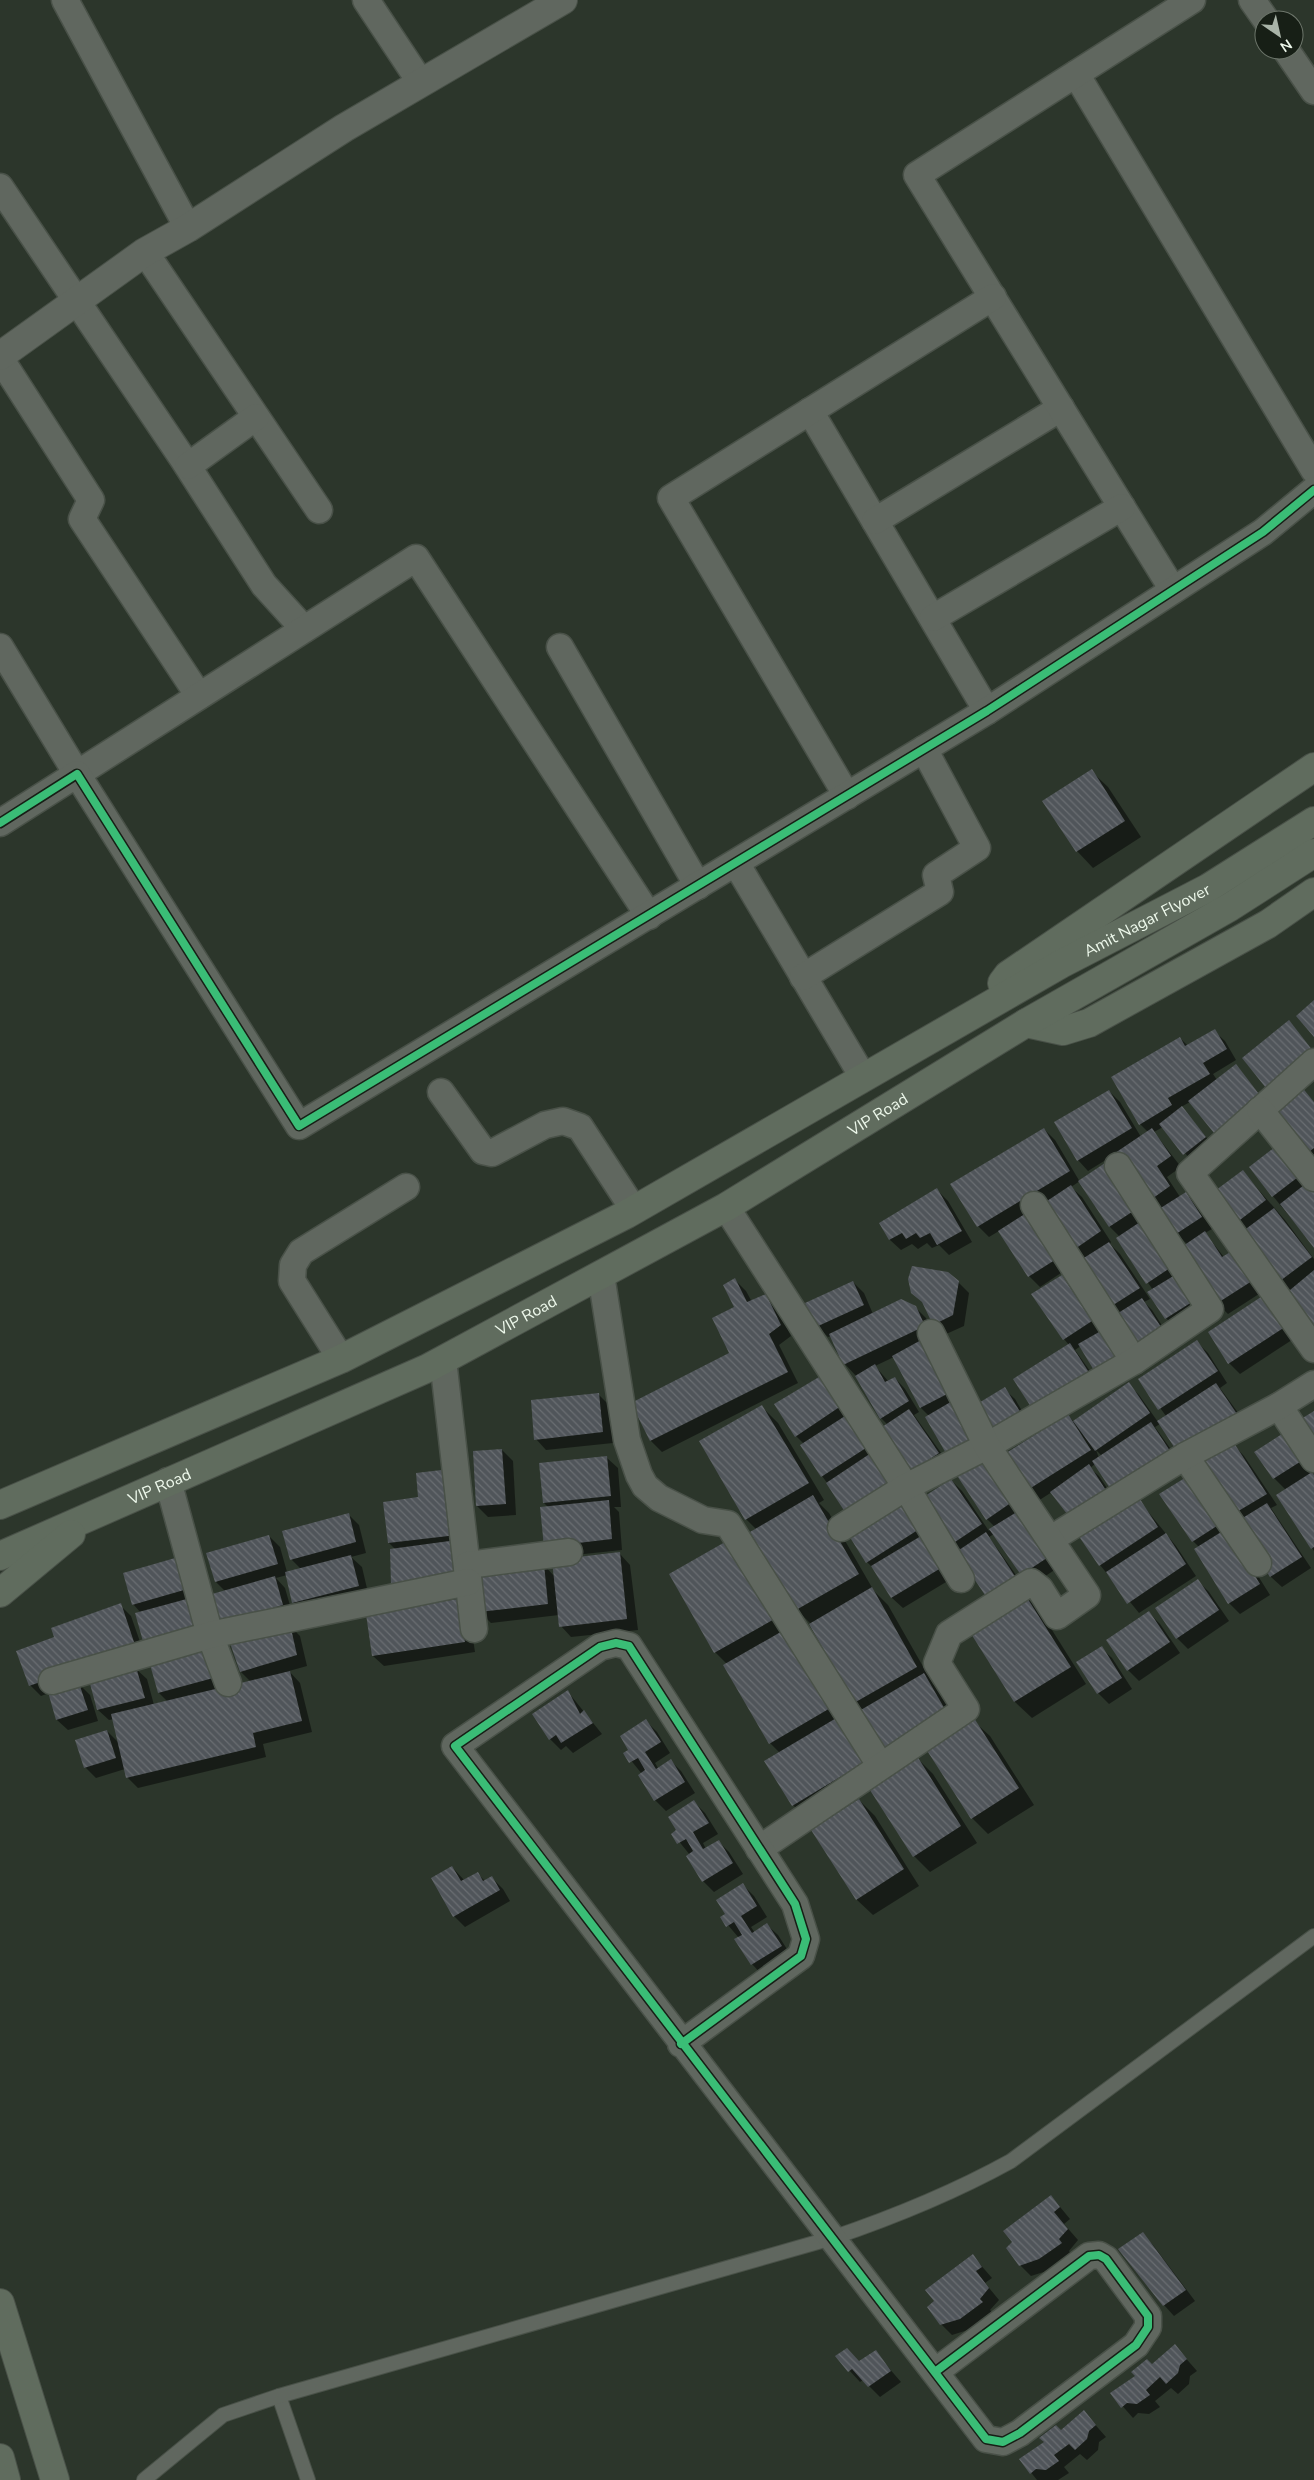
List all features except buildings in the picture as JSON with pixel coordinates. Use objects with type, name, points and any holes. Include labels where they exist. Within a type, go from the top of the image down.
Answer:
[{"type":"main road","points":[[977,1013],[1008,975],[1314,767]]},
{"type":"main road","name":"Amit Nagar Flyover","points":[[863,1077],[1061,964],[1208,888],[1314,821]]},
{"type":"main road","name":"Amit Nagar Flyover","points":[[1026,1023],[1230,907],[1314,853]]},
{"type":"main road","points":[[1026,1023],[1063,1031],[1089,1023],[1268,924],[1314,892]]},
{"type":"main road","name":"VIP Road","points":[[0,1556],[168,1481],[312,1420],[443,1360],[726,1207],[1026,1023]]},
{"type":"main road","points":[[0,1505],[341,1359],[634,1210],[863,1077]]},
{"type":"main road","points":[[0,1593],[97,1512]]},
{"type":"main road","points":[[0,2303],[55,2480]]},
{"type":"main road","points":[[0,2458],[6,2480]]},
{"type":"street","points":[[65,0],[188,228]]},
{"type":"street","points":[[366,0],[421,83]]},
{"type":"street","points":[[199,696],[82,519],[91,500],[0,357],[145,252],[188,228],[344,128],[563,0]]},
{"type":"street","points":[[1173,590],[917,175],[1192,0]]},
{"type":"street","points":[[1293,60],[1314,91]]},
{"type":"street","points":[[1076,74],[1314,470]]},
{"type":"street","points":[[0,187],[188,466],[264,585],[304,629]]},
{"type":"street","points":[[145,252],[319,510]]},
{"type":"street","points":[[847,796],[671,498],[993,297]]},
{"type":"street","points":[[875,521],[1061,408]]},
{"type":"street","points":[[810,411],[988,710]]},
{"type":"street","points":[[188,466],[256,417]]},
{"type":"street","points":[[0,648],[77,774],[299,1126],[988,710],[1263,532],[1314,490]]},
{"type":"street","points":[[933,618],[1122,507]]},
{"type":"street","points":[[0,823],[416,558],[649,916]]},
{"type":"street","points":[[560,647],[698,886]]},
{"type":"street","points":[[803,977],[940,892],[936,875],[977,848],[924,749]]},
{"type":"street","points":[[736,863],[863,1077]]},
{"type":"street","points":[[1314,1062],[1190,1173],[1314,1349]]},
{"type":"street","points":[[441,1092],[483,1151],[492,1154],[554,1123],[563,1121],[580,1127],[634,1210]]},
{"type":"street","points":[[1260,1110],[1314,1178]]},
{"type":"street","points":[[841,1528],[906,1487],[987,1446],[1134,1361],[1210,1309],[1118,1166]]},
{"type":"street","points":[[341,1359],[292,1281],[293,1265],[301,1252],[406,1187]]},
{"type":"street","points":[[1034,1205],[1134,1361]]},
{"type":"street","points":[[726,1207],[906,1487],[961,1579]]},
{"type":"street","points":[[600,1275],[627,1440],[645,1486],[659,1498],[703,1520],[728,1524],[880,1765]]},
{"type":"street","points":[[759,1849],[880,1765],[966,1709],[937,1663],[949,1634],[1031,1582],[1040,1590],[1057,1616],[1087,1595],[987,1446],[931,1333]]},
{"type":"street","points":[[443,1360],[474,1630]]},
{"type":"street","points":[[1051,1539],[1185,1456],[1279,1406],[1314,1384]]},
{"type":"street","points":[[1279,1406],[1314,1459]]},
{"type":"street","points":[[1185,1456],[1258,1563]]},
{"type":"street","points":[[168,1481],[210,1635],[228,1683]]},
{"type":"street","points":[[52,1681],[210,1635],[468,1573],[569,1552]]},
{"type":"street","points":[[681,2044],[801,1956],[806,1939],[795,1904],[629,1646],[616,1643],[600,1646],[455,1746],[681,2044],[986,2439],[1003,2442],[1020,2433],[1136,2345],[1148,2327],[1148,2316],[1106,2259],[1099,2255],[1089,2256],[935,2372]]},
{"type":"lane","points":[[144,2480],[223,2415],[279,2396],[832,2238],[900,2215],[967,2186],[1011,2162],[1314,1936]]},
{"type":"lane","points":[[279,2396],[308,2480]]},
{"type":"cycle path","points":[[0,823],[77,774],[299,1126],[987,711],[1263,532],[1314,490]]},
{"type":"cycle path","points":[[681,2044],[801,1956],[806,1939],[795,1904],[629,1646],[616,1643],[600,1647],[455,1746],[986,2439],[1003,2442],[1020,2433],[1136,2345],[1148,2327],[1148,2316],[1106,2259],[1099,2255],[1089,2256],[935,2372]]}]
